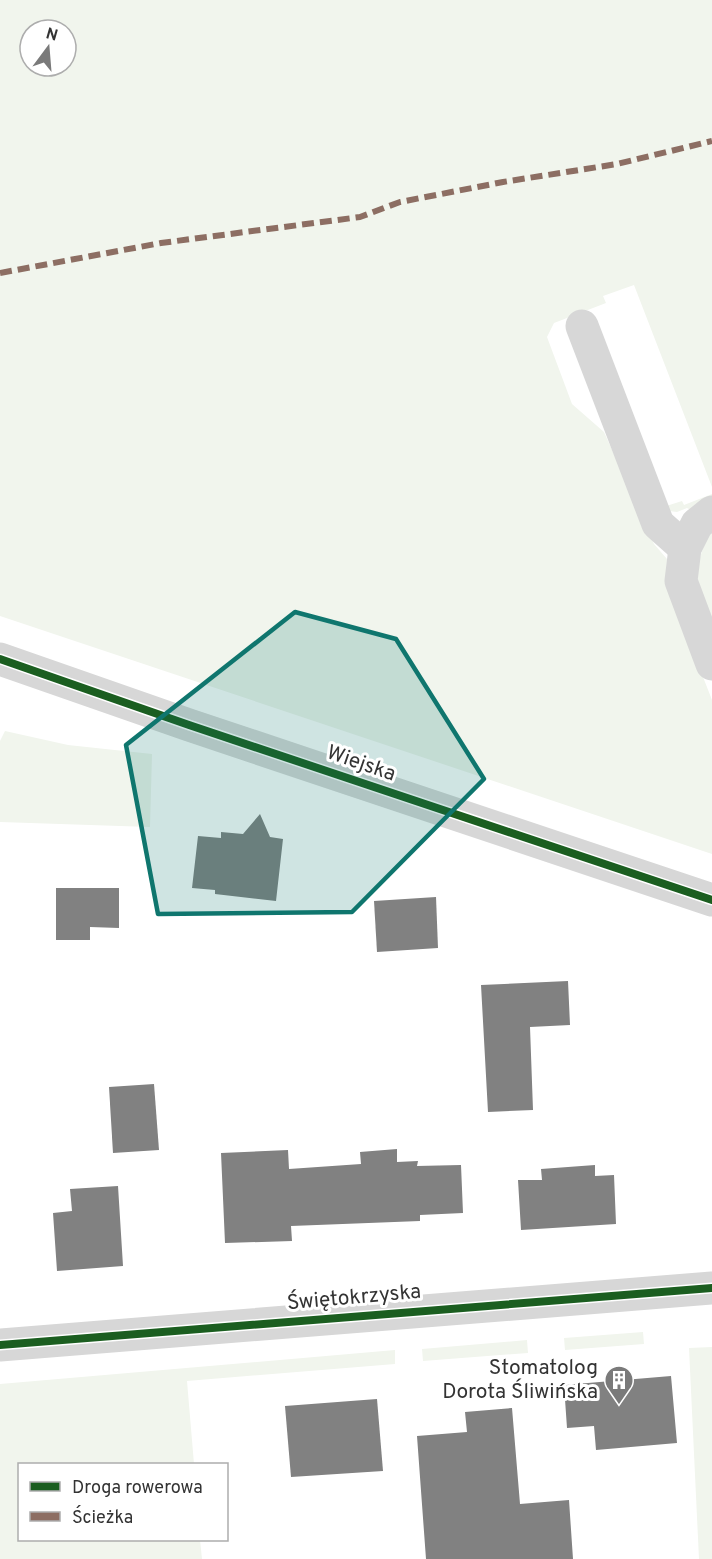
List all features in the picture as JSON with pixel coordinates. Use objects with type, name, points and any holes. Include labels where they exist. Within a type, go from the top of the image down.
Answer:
[{"type":"street","points":[[582,326],[658,524],[685,548]]},
{"type":"street","points":[[712,512],[697,524],[685,548],[681,581],[712,664]]},
{"type":"street","name":"Wiejska","points":[[0,659],[189,725],[712,900]]},
{"type":"street","name":"Świętokrzyska","points":[[0,1345],[712,1288]]},
{"type":"highlighted area","points":[[295,612],[396,639],[484,779],[352,912],[158,914],[126,745]]},
{"type":"shaded area","points":[[0,0],[712,0],[712,487],[634,285],[603,296],[606,303],[554,323],[547,337],[572,404],[604,432],[654,544],[667,559],[666,582],[712,700],[712,854],[0,616]]},
{"type":"shaded area","points":[[712,494],[712,498],[691,510],[687,508],[677,512],[660,508],[682,501],[684,505]]},
{"type":"shaded area","points":[[712,530],[712,622],[699,585],[698,566]]},
{"type":"shaded area","points":[[5,731],[68,745],[152,754],[150,827],[0,822],[0,741]]},
{"type":"shaded area","points":[[643,1332],[644,1344],[565,1350],[564,1338]]},
{"type":"shaded area","points":[[527,1340],[528,1353],[423,1361],[422,1349]]},
{"type":"shaded area","points":[[712,1347],[712,1559],[699,1559],[689,1348]]},
{"type":"shaded area","points":[[395,1350],[395,1364],[187,1381],[194,1463],[18,1463],[18,1541],[200,1541],[202,1559],[0,1559],[0,1384]]},
{"type":"building","points":[[260,814],[270,837],[283,839],[276,901],[215,894],[215,890],[192,888],[198,836],[221,838],[221,832],[243,834]]},
{"type":"building","points":[[56,888],[119,888],[119,928],[90,927],[90,940],[56,940]]},
{"type":"building","points":[[436,897],[438,948],[377,952],[374,901]]},
{"type":"building","points":[[568,981],[570,1025],[530,1027],[533,1110],[488,1112],[481,985]]},
{"type":"building","points":[[154,1084],[159,1150],[113,1153],[109,1087]]},
{"type":"building","points":[[397,1149],[397,1162],[418,1161],[417,1166],[461,1165],[463,1213],[420,1215],[420,1221],[291,1226],[292,1241],[225,1243],[221,1153],[288,1150],[289,1169],[361,1164],[360,1152]]},
{"type":"building","points":[[595,1165],[595,1176],[614,1175],[616,1224],[521,1230],[518,1180],[542,1180],[541,1169]]},
{"type":"building","points":[[118,1186],[123,1266],[57,1271],[53,1213],[72,1211],[70,1189]]},
{"type":"building","name":"Stomatolog Dorota Śliwińska","points":[[671,1376],[677,1443],[596,1450],[594,1426],[567,1428],[564,1385]]},
{"type":"building","points":[[377,1399],[383,1471],[291,1477],[285,1406]]},
{"type":"building","points":[[512,1408],[520,1504],[569,1500],[573,1559],[426,1559],[417,1436],[467,1432],[465,1412]]},
{"type":"marked path","points":[[0,273],[161,243],[360,217],[400,202],[503,182],[617,164],[712,141]]},
{"type":"cycle path","points":[[0,659],[189,725],[712,900]]},
{"type":"cycle path","points":[[0,1345],[712,1288]]},
{"type":"place","name":"Stomatolog Dorota Śliwińska","points":[[619,1406]]}]
